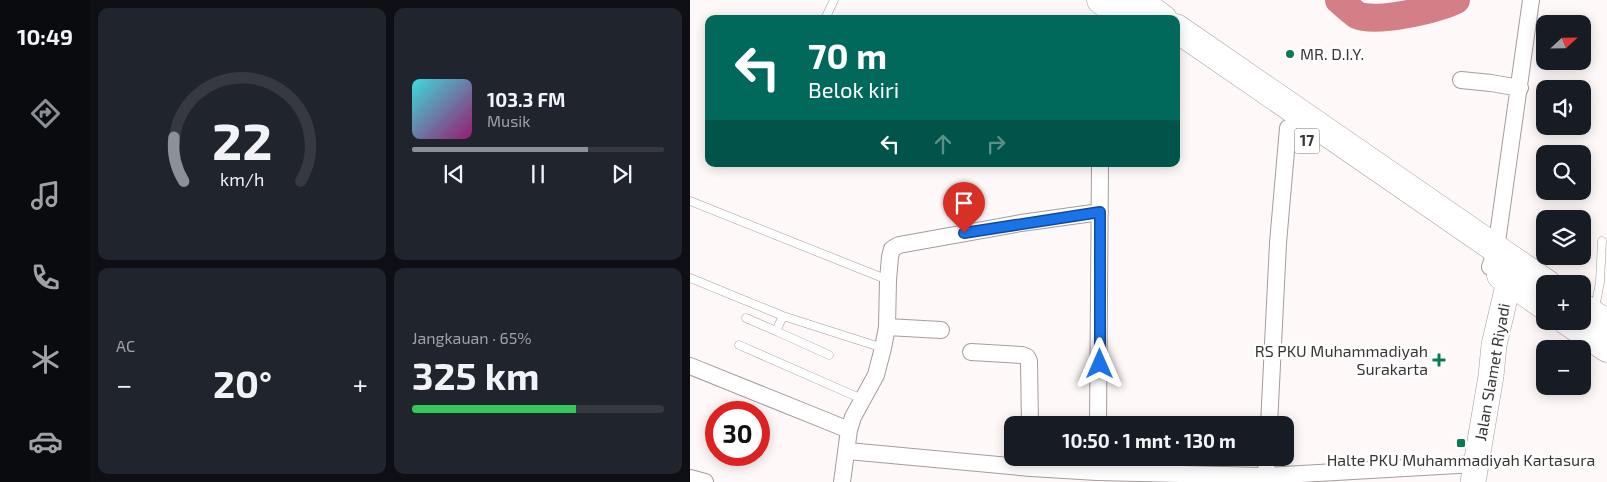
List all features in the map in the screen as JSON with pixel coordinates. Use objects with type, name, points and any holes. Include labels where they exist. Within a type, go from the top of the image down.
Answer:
[{"type":"highway","points":[[1137,0],[1158,15]]},
{"type":"highway","name":"17","points":[[1180,31],[1431,204],[1502,265],[1536,297]]},
{"type":"highway","name":"17","points":[[1180,54],[1438,231],[1502,265],[1536,279]]},
{"type":"highway","points":[[1581,330],[1607,348]]},
{"type":"main road","name":"Jalan Slamet Riyadi","points":[[1474,473],[1491,376],[1502,265]]},
{"type":"street","points":[[1502,265],[1531,0]]},
{"type":"street","points":[[1461,80],[1520,88]]},
{"type":"street","points":[[1269,416],[1278,243],[1288,128]]},
{"type":"street","points":[[1098,416],[1100,167]]},
{"type":"street","points":[[842,482],[848,451],[849,430],[853,417],[876,375],[883,348],[887,327],[888,280],[892,248],[899,245],[1021,223],[1100,212]]},
{"type":"street","points":[[887,327],[941,330]]},
{"type":"street","points":[[971,352],[1027,358],[1029,361],[1030,416]]},
{"type":"street","points":[[690,366],[849,430]]},
{"type":"street","points":[[848,451],[1004,461]]},
{"type":"street","points":[[1056,466],[1097,471],[1256,478],[1474,473]]},
{"type":"street","points":[[1256,478],[1263,466]]},
{"type":"lane","points":[[828,15],[834,0]]},
{"type":"lane","points":[[690,201],[888,280]]},
{"type":"lane","points":[[1594,315],[1600,282],[1602,241]]},
{"type":"lane","points":[[690,278],[783,316],[883,348]]},
{"type":"lane","points":[[776,331],[783,316]]},
{"type":"lane","points":[[746,318],[829,355]]},
{"type":"lane","points":[[739,345],[862,399]]},
{"type":"waterway","points":[[1339,0],[1357,15],[1378,18],[1421,11],[1456,0]]},
{"type":"place","name":"MR. D.I.Y.","points":[[1290,54]]},
{"type":"place","name":"RS PKU Muhammadiyah Surakarta","points":[[1439,360]]},
{"type":"place","name":"Halte PKU Muhammadiyah Kartasura","points":[[1461,443]]},
{"type":"route","points":[[964,233],[1100,212],[1100,364]]}]
